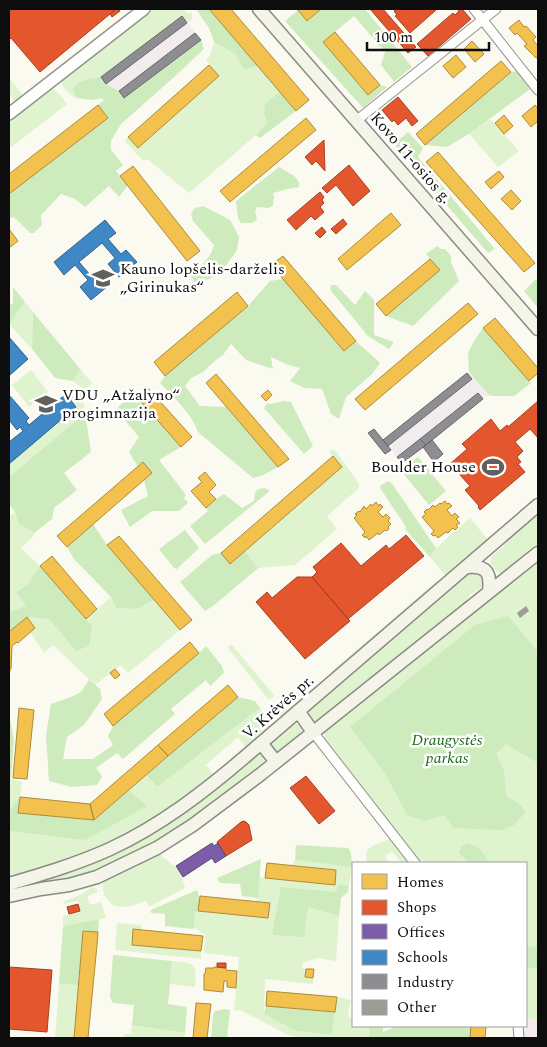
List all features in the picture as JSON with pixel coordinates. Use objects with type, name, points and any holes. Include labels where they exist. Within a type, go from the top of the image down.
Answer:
[{"type":"main road","name":"Kovo 11-osios g.","points":[[259,9],[538,330]]},
{"type":"main road","name":"V. Krėvės pr.","points":[[9,884],[77,863],[111,849],[178,810],[261,743],[538,505]]},
{"type":"main road","points":[[488,549],[490,568],[499,575],[508,577]]},
{"type":"main road","points":[[9,896],[69,885],[97,877],[141,857],[193,826],[538,553]]},
{"type":"main road","points":[[467,567],[476,566],[486,570],[490,576],[489,592]]},
{"type":"main road","points":[[298,711],[313,732]]},
{"type":"main road","points":[[261,743],[276,762]]},
{"type":"main road","points":[[38,876],[41,889]]},
{"type":"street","points":[[9,114],[144,9]]},
{"type":"street","points":[[474,9],[538,90]]},
{"type":"street","points":[[356,120],[496,9]]},
{"type":"street","points":[[313,732],[414,862]]},
{"type":"shaded area","points":[[182,16],[201,40],[124,98],[119,91],[106,84],[101,77]]},
{"type":"shaded area","points":[[469,372],[488,394],[492,396],[486,396],[402,463],[391,450],[385,454],[368,433],[374,429],[384,440]]},
{"type":"shaded area","points":[[527,1019],[538,1019],[538,1038],[523,1038],[522,1027],[527,1027]]},
{"type":"green space","points":[[150,9],[184,9],[188,14],[191,12],[193,18],[187,23],[181,16],[101,77],[80,81],[74,86],[73,91],[77,98],[68,93],[62,85],[62,78]]},
{"type":"green space","points":[[196,9],[209,9],[258,66],[244,69],[235,54],[214,42],[209,28]]},
{"type":"green space","points":[[321,9],[365,9],[412,67],[394,82],[381,65],[385,52],[354,16],[323,42],[368,95],[380,85],[387,87],[363,108],[285,21],[298,10],[307,21]]},
{"type":"green space","points":[[201,40],[204,49],[121,124],[111,141],[111,150],[123,165],[116,171],[128,185],[119,197],[109,186],[85,207],[75,199],[61,194],[41,215],[42,225],[34,233],[30,233],[14,217],[9,218],[9,194],[107,118],[98,105],[104,100],[101,98],[93,100],[77,98],[73,91],[77,84],[84,80],[101,77],[106,84],[119,91],[125,98]]},
{"type":"green space","points":[[214,42],[235,54],[244,68],[258,66],[280,92],[264,113],[267,123],[256,135],[189,193],[147,159],[143,161],[125,141],[128,137],[138,148],[218,76],[206,60],[210,56]]},
{"type":"green space","points":[[517,71],[530,89],[472,132],[447,147],[425,145],[511,72]]},
{"type":"green space","points":[[9,78],[22,94],[21,98],[15,102],[9,94]]},
{"type":"green space","points":[[49,88],[57,92],[67,104],[9,149],[9,120]]},
{"type":"green space","points":[[280,92],[296,111],[260,138],[256,135],[267,123],[264,113],[265,104]]},
{"type":"green space","points":[[491,119],[519,151],[498,167],[469,134]]},
{"type":"green space","points":[[408,132],[423,148],[418,157],[495,249],[488,253],[394,144]]},
{"type":"green space","points":[[279,167],[294,176],[299,182],[299,187],[273,193],[273,206],[268,208],[257,207],[255,211],[257,220],[252,223],[241,223],[238,218],[236,201]]},
{"type":"green space","points":[[203,206],[230,220],[239,237],[237,250],[220,274],[195,283],[190,275],[208,258],[214,245],[193,221],[191,213],[195,208]]},
{"type":"green space","points":[[437,246],[445,249],[451,256],[451,262],[459,281],[413,326],[386,316],[439,270],[426,254]]},
{"type":"green space","points":[[283,279],[344,351],[356,341],[380,363],[373,373],[346,397],[339,419],[331,414],[322,389],[304,388],[290,381],[300,368],[271,357],[273,369],[246,360],[231,344],[223,355],[203,372],[191,378],[185,386],[200,406],[226,407],[278,467],[253,478],[198,432],[187,412],[160,383],[165,376],[248,306],[270,281]]},
{"type":"green space","points":[[536,279],[538,280],[538,308],[524,291]]},
{"type":"green space","points":[[336,285],[355,305],[365,291],[374,300],[374,335],[394,342],[389,349],[368,336],[331,291],[330,286]]},
{"type":"green space","points":[[13,287],[25,302],[9,324],[9,305],[13,303]]},
{"type":"green space","points":[[25,302],[33,312],[32,349],[9,324]]},
{"type":"green space","points":[[33,312],[81,370],[72,381],[55,378],[32,349]]},
{"type":"green space","points":[[483,328],[531,383],[514,396],[492,396],[488,394],[469,372],[468,353]]},
{"type":"green space","points":[[31,370],[48,392],[29,407],[12,385]]},
{"type":"green space","points":[[81,370],[92,383],[86,390],[72,381]]},
{"type":"green space","points":[[71,391],[83,394],[85,413],[9,477],[9,464],[76,407],[66,394]]},
{"type":"green space","points":[[136,396],[181,447],[159,460],[186,495],[184,498],[188,503],[179,511],[152,511],[130,527],[121,510],[148,496],[144,480],[152,473],[143,462],[138,467],[129,452],[139,437],[116,410],[122,403]]},
{"type":"green space","points":[[291,402],[313,446],[304,454],[264,408],[268,403]]},
{"type":"green space","points":[[85,413],[91,452],[64,473],[77,490],[54,508],[52,519],[34,533],[18,523],[15,512],[9,504],[9,477]]},
{"type":"green space","points":[[335,450],[359,484],[359,488],[327,516],[337,529],[295,565],[258,568],[245,551],[342,468],[329,452]]},
{"type":"green space","points":[[418,457],[446,491],[429,505],[401,471]]},
{"type":"green space","points":[[389,481],[436,548],[430,557],[405,529],[406,527],[380,488],[381,485]]},
{"type":"green space","points":[[265,488],[270,491],[205,544],[190,526],[208,511],[206,508],[224,494],[242,508],[254,501],[257,490]]},
{"type":"green space","points":[[538,511],[538,547],[503,574],[497,572],[490,562],[492,556],[504,546],[507,539]]},
{"type":"green space","points":[[15,512],[18,523],[34,533],[33,537],[21,548],[40,566],[28,584],[16,592],[26,606],[9,612],[9,516]]},
{"type":"green space","points":[[470,518],[489,541],[448,575],[445,575],[430,557],[436,548]]},
{"type":"green space","points":[[93,524],[107,545],[154,600],[137,609],[116,608],[111,597],[74,559],[67,547]]},
{"type":"green space","points":[[185,530],[199,548],[177,569],[174,568],[159,549]]},
{"type":"green space","points":[[245,551],[258,568],[205,611],[180,582],[212,555],[221,553],[230,564]]},
{"type":"green space","name":"Draugystės parkas","points":[[538,559],[538,1019],[527,1019],[527,862],[419,862],[325,740],[324,731]]},
{"type":"green space","points":[[40,566],[92,626],[89,646],[76,651],[49,619],[27,617],[9,632],[9,612],[26,606],[16,592],[28,584]]},
{"type":"green space","points":[[470,569],[484,572],[485,585],[470,595],[466,602],[318,721],[313,721],[310,718],[307,711]]},
{"type":"green space","points":[[437,581],[437,585],[335,673],[331,672]]},
{"type":"green space","points":[[111,597],[116,608],[137,609],[154,600],[180,630],[128,673],[121,665],[95,685],[53,645],[44,653],[30,632],[35,627],[27,617],[49,619],[76,651],[92,626],[86,619]]},
{"type":"green space","name":"Draugystės parkas","points":[[508,616],[538,652],[538,763],[506,744],[496,754],[504,771],[506,796],[519,804],[526,812],[514,825],[501,830],[453,828],[445,815],[425,821],[407,815],[386,775],[350,727],[475,625]]},
{"type":"green space","points":[[232,645],[274,695],[273,698],[267,698],[228,648]]},
{"type":"green space","points":[[206,646],[222,666],[224,673],[210,686],[206,680],[171,709],[175,714],[123,759],[117,753],[96,768],[102,776],[97,785],[72,787],[49,781],[46,735],[51,704],[81,692],[89,680],[100,689],[102,699],[84,725],[67,737],[63,759],[93,759],[113,745],[108,736],[113,726]]},
{"type":"green space","points":[[317,685],[319,687],[286,715],[280,716],[276,714],[276,710],[282,704],[287,710]]},
{"type":"green space","points":[[238,697],[255,701],[260,708],[157,787],[146,775]]},
{"type":"green space","points":[[260,708],[270,722],[270,729],[247,749],[238,737],[206,765],[215,776],[186,799],[116,840],[56,865],[9,878],[9,820],[11,831],[147,806],[129,790],[146,775],[157,787]]},
{"type":"green space","points":[[9,714],[14,740],[11,778],[9,778]]},
{"type":"green space","points":[[291,723],[299,726],[302,730],[301,733],[292,743],[278,752],[273,748],[273,741]]},
{"type":"green space","points":[[256,754],[260,755],[263,760],[259,769],[168,836],[108,867],[79,877],[43,882],[43,880],[96,860]]},
{"type":"green space","points":[[9,778],[22,782],[20,797],[9,811]]},
{"type":"green space","points":[[129,790],[147,806],[85,840],[10,831],[9,811],[20,797],[18,812],[94,820]]},
{"type":"green space","points":[[390,839],[409,862],[400,862],[393,852],[385,855],[388,862],[366,862],[367,850]]},
{"type":"green space","points":[[468,843],[476,846],[488,862],[468,862],[459,853],[461,846]]},
{"type":"green space","points":[[296,845],[348,848],[351,853],[352,867],[295,860]]},
{"type":"green space","points":[[158,853],[178,871],[185,888],[149,907],[146,901],[128,907],[114,906],[108,901],[104,895],[104,881]]},
{"type":"green space","points":[[261,859],[258,898],[242,896],[240,884],[220,883],[217,878]]},
{"type":"green space","points":[[295,860],[352,867],[349,886],[339,884],[337,892],[308,906],[339,916],[336,961],[317,958],[303,963],[302,967],[306,969],[305,977],[313,978],[313,984],[265,979],[264,1013],[296,1031],[332,1035],[337,997],[345,998],[351,1000],[348,1013],[350,1019],[352,1018],[352,1027],[369,1027],[369,1038],[307,1038],[290,1036],[242,1011],[234,1010],[239,957],[204,953],[205,935],[194,927],[195,914],[198,911],[257,902],[259,877],[335,885],[336,870],[292,865]]},
{"type":"green space","points":[[339,884],[349,886],[348,892],[341,898],[339,916],[308,907],[304,937],[272,935],[281,887],[336,892]]},
{"type":"green space","points":[[92,887],[97,889],[98,892],[87,896],[90,905],[101,902],[106,918],[63,926],[63,916],[80,911],[78,901],[63,904],[65,901],[82,894]]},
{"type":"green space","points":[[197,890],[199,902],[195,914],[194,929],[165,926],[165,914],[151,913],[151,910]]},
{"type":"green space","points":[[99,919],[98,932],[83,931],[78,985],[59,984],[63,926]]},
{"type":"green space","points":[[117,923],[141,925],[141,930],[133,929],[132,945],[201,951],[201,959],[115,950]]},
{"type":"green space","points":[[538,946],[538,969],[527,967],[527,947]]},
{"type":"green space","points":[[113,955],[172,961],[168,1004],[187,1007],[185,1033],[132,1025],[134,1005],[113,1003],[110,997]]},
{"type":"green space","points":[[172,961],[193,966],[195,969],[195,987],[170,984]]},
{"type":"green space","points":[[59,984],[78,985],[74,1038],[55,1038]]},
{"type":"green space","points":[[266,1006],[335,1012],[332,1035],[296,1031],[264,1014]]},
{"type":"green space","points":[[230,1010],[227,1038],[211,1038],[213,1015],[215,1011]]},
{"type":"green space","points":[[132,1025],[185,1033],[185,1038],[123,1038],[124,1034],[131,1034]]},
{"type":"green space","points":[[369,1027],[383,1027],[383,1032],[395,1027],[471,1027],[470,1038],[369,1038]]},
{"type":"building: Homes","points":[[209,9],[231,9],[309,100],[296,111]]},
{"type":"building: Homes","points":[[299,9],[321,9],[307,21]]},
{"type":"building: Homes","points":[[519,20],[536,37],[533,40],[538,46],[538,57],[536,58],[524,46],[527,44],[517,33],[515,35],[509,28]]},
{"type":"building: Homes","points":[[335,32],[380,85],[368,95],[323,42]]},
{"type":"building: Homes","points":[[472,41],[484,54],[475,62],[464,49]]},
{"type":"building: Homes","points":[[456,55],[466,67],[453,78],[443,66]]},
{"type":"building: Homes","points":[[501,61],[511,72],[425,145],[416,134]]},
{"type":"building: Homes","points":[[209,65],[219,76],[138,148],[128,137]]},
{"type":"building: Homes","points":[[98,105],[108,118],[9,194],[9,174]]},
{"type":"building: Homes","points":[[535,105],[538,109],[538,121],[531,127],[522,116]]},
{"type":"building: Homes","points":[[504,115],[513,126],[504,134],[495,123]]},
{"type":"building: Homes","points":[[306,118],[316,130],[230,202],[220,191]]},
{"type":"building: Homes","points":[[438,152],[535,263],[524,272],[426,162]]},
{"type":"building: Homes","points":[[133,166],[200,251],[187,261],[120,176]]},
{"type":"building: Homes","points":[[499,171],[504,177],[491,189],[485,182]]},
{"type":"building: Homes","points":[[511,190],[521,201],[512,210],[501,199]]},
{"type":"building: Homes","points":[[391,213],[401,225],[347,270],[338,259]]},
{"type":"building: Homes","points":[[9,229],[18,241],[9,248]]},
{"type":"building: Homes","points":[[283,256],[356,341],[344,351],[271,265]]},
{"type":"building: Homes","points":[[430,259],[440,270],[386,316],[376,304]]},
{"type":"building: Homes","points":[[237,292],[248,306],[165,376],[154,362]]},
{"type":"building: Homes","points":[[468,303],[478,314],[365,410],[355,399]]},
{"type":"building: Homes","points":[[495,318],[538,368],[538,373],[529,381],[483,328]]},
{"type":"building: Homes","points":[[216,374],[289,459],[278,467],[206,383]]},
{"type":"building: Homes","points":[[147,387],[192,437],[181,447],[136,396]]},
{"type":"building: Homes","points":[[268,390],[272,395],[266,401],[261,396]]},
{"type":"building: Homes","points":[[333,456],[342,467],[230,564],[221,553]]},
{"type":"building: Homes","points":[[143,462],[152,473],[67,547],[57,536]]},
{"type":"building: Homes","points":[[205,472],[216,485],[209,492],[216,499],[206,508],[191,491],[202,482],[198,478]]},
{"type":"building: Homes","points":[[445,501],[452,506],[447,510],[452,516],[455,513],[459,517],[456,519],[460,523],[456,525],[458,527],[455,530],[453,528],[438,538],[431,534],[434,531],[422,517],[426,514],[424,512],[427,509]]},
{"type":"building: Homes","points":[[376,502],[379,506],[380,504],[383,507],[378,512],[383,517],[386,514],[390,518],[388,521],[391,524],[388,527],[389,529],[379,535],[378,533],[369,540],[366,536],[365,538],[362,535],[365,532],[354,518],[357,515],[355,514],[360,512],[364,506],[366,509]]},
{"type":"building: Homes","points":[[119,536],[192,620],[180,630],[107,545]]},
{"type":"building: Homes","points":[[52,556],[97,609],[86,619],[40,566]]},
{"type":"building: Homes","points":[[27,617],[35,628],[12,646],[9,679],[9,632]]},
{"type":"building: Homes","points":[[190,642],[199,653],[113,726],[104,714]]},
{"type":"building: Homes","points":[[115,669],[120,675],[115,679],[110,673]]},
{"type":"building: Homes","points":[[228,685],[238,697],[168,756],[158,745]]},
{"type":"building: Homes","points":[[19,708],[34,710],[27,779],[13,778]]},
{"type":"building: Homes","points":[[158,745],[168,756],[94,820],[90,804]]},
{"type":"building: Homes","points":[[20,797],[90,804],[94,820],[18,813]]},
{"type":"building: Homes","points":[[267,863],[336,870],[335,885],[265,878]]},
{"type":"building: Homes","points":[[200,896],[270,903],[268,918],[198,911]]},
{"type":"building: Homes","points":[[133,929],[203,936],[201,951],[132,945]]},
{"type":"building: Homes","points":[[83,931],[98,932],[97,945],[88,1038],[74,1038]]},
{"type":"building: Homes","points":[[214,967],[237,971],[236,988],[227,987],[227,981],[224,981],[223,992],[204,990],[206,968]]},
{"type":"building: Homes","points":[[306,969],[314,969],[313,978],[305,977]]},
{"type":"building: Homes","points":[[267,991],[337,997],[335,1012],[266,1006]]},
{"type":"building: Homes","points":[[196,1003],[211,1004],[207,1038],[193,1038]]},
{"type":"building: Homes","points":[[471,1027],[486,1027],[485,1038],[470,1038]]},
{"type":"building: Shops","points":[[9,9],[116,9],[40,72],[11,38],[9,40]]},
{"type":"building: Shops","points":[[116,9],[120,11],[112,17],[110,14]]},
{"type":"building: Shops","points":[[370,9],[383,9],[416,47],[408,53]]},
{"type":"building: Shops","points":[[396,9],[436,10],[410,33],[395,16],[397,15],[394,11]]},
{"type":"building: Shops","points":[[458,9],[462,9],[471,19],[428,56],[417,44],[453,13],[455,15],[459,11]]},
{"type":"building: Shops","points":[[398,97],[418,121],[412,126],[406,118],[398,125],[394,120],[392,122],[382,110]]},
{"type":"building: Shops","points":[[324,140],[325,171],[316,161],[312,165],[305,157]]},
{"type":"building: Shops","points":[[349,165],[370,191],[353,206],[336,185],[327,193],[322,188]]},
{"type":"building: Shops","points":[[320,192],[324,197],[322,200],[324,203],[320,207],[324,212],[315,220],[311,216],[296,230],[287,220]]},
{"type":"building: Shops","points":[[343,219],[347,224],[336,234],[331,229]]},
{"type":"building: Shops","points":[[322,227],[326,232],[320,238],[315,233]]},
{"type":"building: Shops","points":[[538,401],[538,438],[530,429],[515,442],[523,451],[517,457],[521,462],[518,464],[525,472],[480,510],[479,506],[465,490],[470,486],[450,464],[467,449],[462,444],[491,419],[500,431],[507,425],[508,427]]},
{"type":"building: Shops","points":[[406,535],[424,556],[348,619],[312,577],[317,572],[313,567],[341,543],[361,566],[386,545],[389,549]]},
{"type":"building: Shops","points":[[297,577],[312,577],[350,621],[305,659],[256,602],[267,592],[272,598]]},
{"type":"building: Shops","points":[[306,776],[335,811],[319,824],[290,788]]},
{"type":"building: Shops","points":[[244,821],[249,825],[252,840],[226,856],[217,842]]},
{"type":"building: Shops","points":[[78,904],[80,911],[69,914],[67,907]]},
{"type":"building: Shops","points":[[217,963],[226,963],[226,968],[217,967]]},
{"type":"building: Shops","points":[[9,967],[52,970],[47,1032],[9,1029]]},
{"type":"building: Offices","points":[[212,843],[214,846],[218,843],[226,856],[215,863],[212,858],[183,877],[176,866]]},
{"type":"building: Schools","points":[[105,220],[116,233],[108,239],[121,254],[126,250],[137,262],[119,277],[108,264],[115,258],[102,243],[79,262],[92,277],[97,272],[108,286],[91,300],[80,287],[88,280],[75,265],[64,275],[54,262]]},
{"type":"building: Schools","points":[[9,337],[28,359],[10,375],[9,365]]},
{"type":"building: Schools","points":[[66,394],[76,407],[9,464],[9,442],[23,431],[20,427],[17,430],[9,420],[9,395],[29,418],[26,421],[29,425]]},
{"type":"building: Industry","points":[[182,16],[187,23],[106,84],[101,77]]},
{"type":"building: Industry","points":[[195,33],[201,40],[124,98],[119,91]]},
{"type":"building: Industry","points":[[467,373],[472,379],[388,446],[383,440]]},
{"type":"building: Industry","points":[[478,393],[483,399],[426,445],[420,439]]},
{"type":"building: Industry","points":[[374,429],[391,450],[385,454],[368,433]]},
{"type":"building: Industry","points":[[420,439],[426,445],[402,463],[397,457]]},
{"type":"building: Industry","points":[[432,440],[443,454],[434,462],[423,447]]},
{"type":"building: Other","points":[[526,606],[529,611],[520,618],[517,613]]},
{"type":"place","name":"Kauno lopšelis-darželis „Girinukas“","points":[[103,278]]},
{"type":"place","name":"VDU „Atžalyno“ progimnazija","points":[[46,404]]},
{"type":"place","name":"Boulder House","points":[[493,467]]}]
